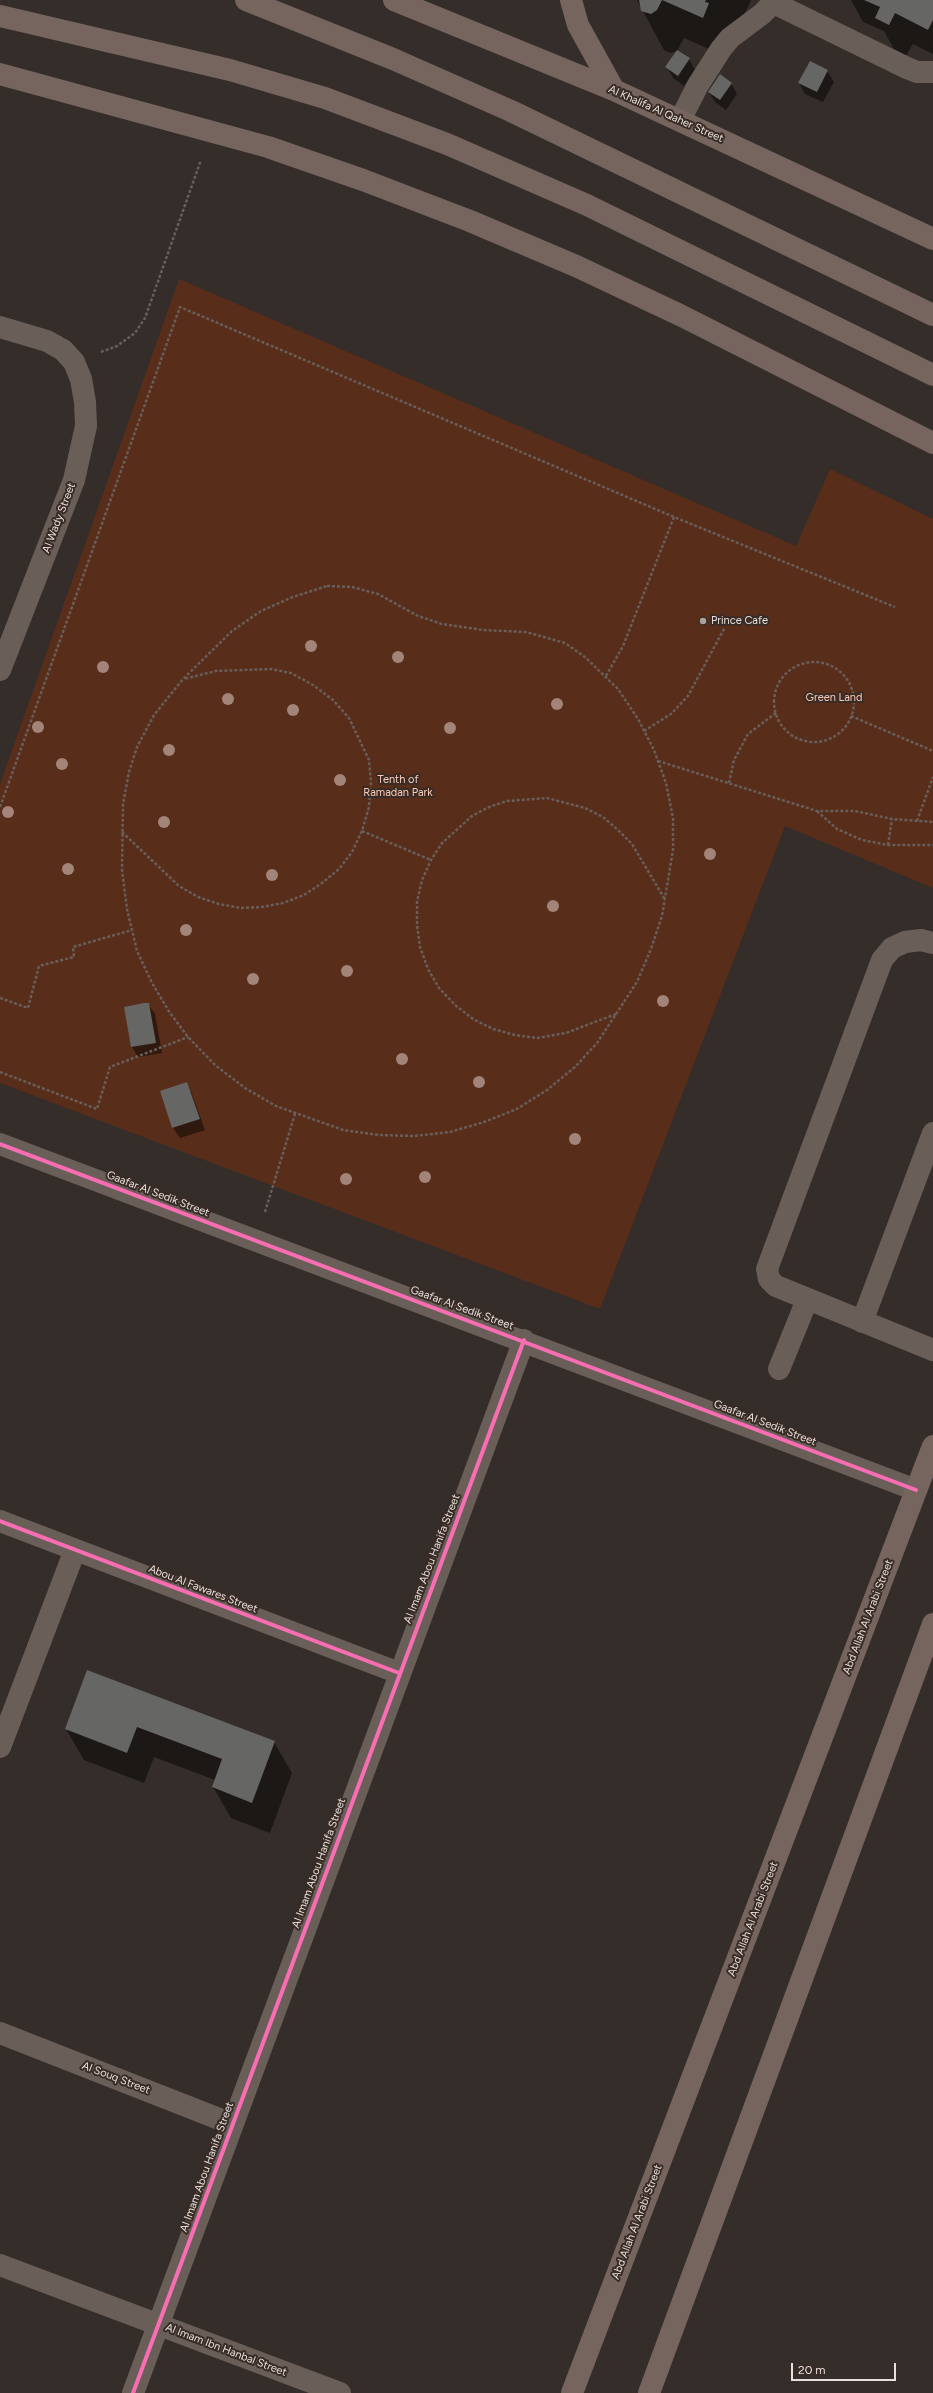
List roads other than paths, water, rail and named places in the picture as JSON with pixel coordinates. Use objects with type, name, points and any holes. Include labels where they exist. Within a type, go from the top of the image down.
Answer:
[{"type":"main road","points":[[246,0],[394,59],[511,111],[933,315]]},
{"type":"main road","name":"Al Khalifa Al Qaher Street","points":[[394,0],[614,90],[933,240]]},
{"type":"main road","points":[[571,0],[578,25],[614,90]]},
{"type":"main road","points":[[0,16],[230,70],[325,98],[447,144],[587,205],[933,375]]},
{"type":"main road","points":[[0,74],[211,131],[268,148],[363,180],[470,221],[576,266],[680,315],[933,443]]},
{"type":"main road","name":"Abd Allah Al Arabi Street","points":[[572,2393],[933,1446]]},
{"type":"main road","points":[[650,2393],[933,1624]]},
{"type":"street","points":[[680,120],[698,85],[721,49],[730,38],[775,1],[906,68],[917,72],[933,72]]},
{"type":"street","name":"Al Wady Street","points":[[0,327],[47,342],[63,350],[74,362],[81,379],[85,402],[86,426],[82,450],[74,480],[0,670]]},
{"type":"street","points":[[933,943],[921,940],[905,942],[892,948],[882,960],[770,1259],[768,1269],[769,1279],[776,1286],[807,1300],[933,1350]]},
{"type":"street","points":[[862,1322],[933,1133]]},
{"type":"street","name":"Gaafar Al Sedik Street","points":[[0,1144],[524,1340],[916,1490]]},
{"type":"street","points":[[779,1369],[807,1300]]},
{"type":"street","name":"Al Imam Abou Hanifa Street","points":[[133,2393],[399,1673],[524,1340]]},
{"type":"street","name":"Abou Al Fawares Street","points":[[0,1521],[399,1673]]},
{"type":"street","points":[[0,1747],[75,1550]]},
{"type":"street","name":"Al Souq Street","points":[[0,2033],[232,2124]]},
{"type":"street","name":"Al Imam Ibn Hanbal Street","points":[[0,2265],[340,2393]]},
{"type":"place","name":"Prince Cafe","points":[[703,621]]},
{"type":"park label","name":"Green Land","points":[[834,698]]},
{"type":"park label","name":"Tenth of Ramadan Park","points":[[398,786]]}]
